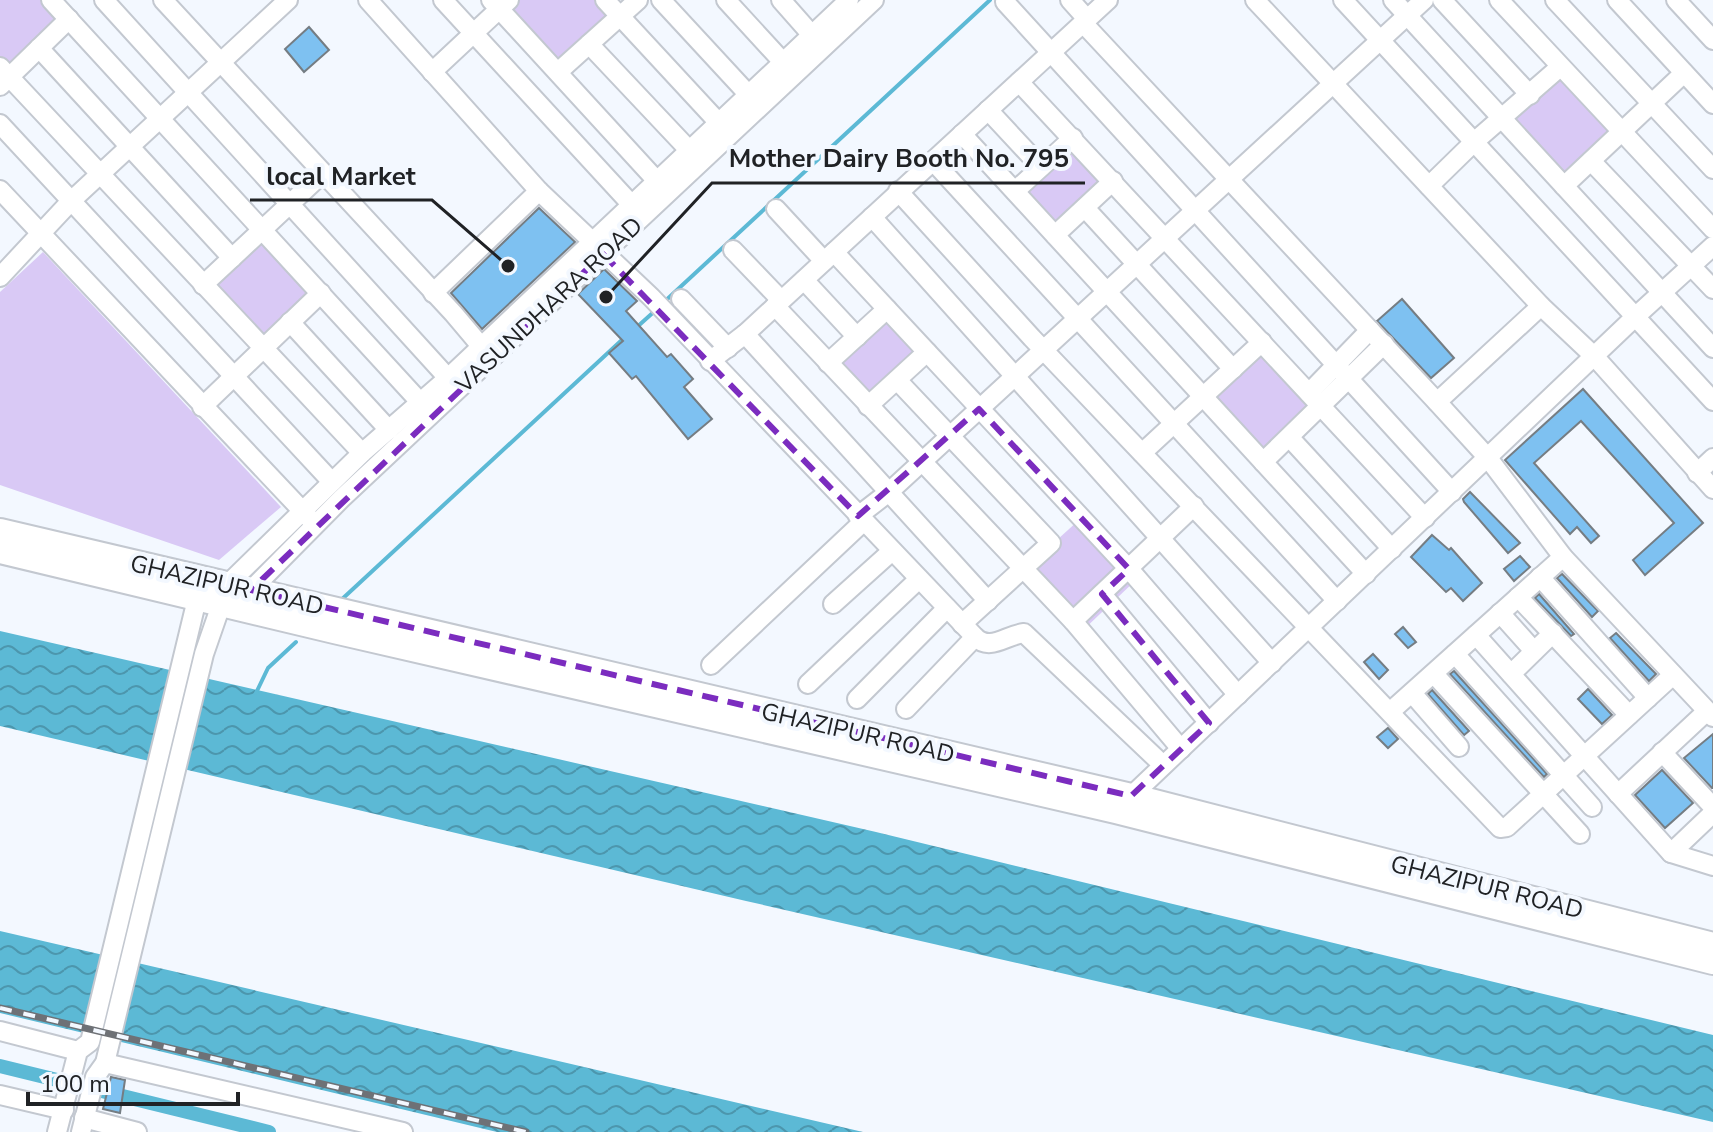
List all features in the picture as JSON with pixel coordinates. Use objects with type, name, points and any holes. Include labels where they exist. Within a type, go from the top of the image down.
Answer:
[{"type":"main road","name":"GHAZIPUR ROAD","points":[[0,531],[224,595],[1123,804],[1713,962]]},
{"type":"main road","name":"GHAZIPUR ROAD","points":[[0,551],[197,599],[251,590],[1713,945]]},
{"type":"street","points":[[51,0],[420,402]]},
{"type":"street","points":[[104,0],[448,378]]},
{"type":"street","points":[[163,0],[480,345]]},
{"type":"street","points":[[4,265],[41,234],[71,201],[288,0]]},
{"type":"street","points":[[368,0],[539,191],[656,304],[982,644],[988,645],[1024,633],[1162,764]]},
{"type":"street","points":[[443,0],[631,204]]},
{"type":"street","points":[[605,0],[719,123]]},
{"type":"street","points":[[558,72],[638,0]]},
{"type":"street","points":[[661,0],[748,94]]},
{"type":"street","points":[[726,0],[782,61]]},
{"type":"street","points":[[781,0],[811,34]]},
{"type":"street","name":"VASUNDHARA ROAD","points":[[224,595],[597,248],[874,0]]},
{"type":"street","points":[[1070,0],[1085,21],[1229,179],[1488,458],[1563,557],[1710,714],[1662,752],[1618,794]]},
{"type":"street","points":[[710,361],[745,334],[1108,0]]},
{"type":"street","points":[[1255,0],[1541,306],[1595,357],[1713,489]]},
{"type":"street","points":[[1343,0],[1713,401]]},
{"type":"street","points":[[1393,0],[1713,348]]},
{"type":"street","points":[[711,665],[921,462],[1424,0]]},
{"type":"street","points":[[1442,0],[1530,95]]},
{"type":"street","points":[[1499,0],[1713,229]]},
{"type":"street","points":[[1555,0],[1713,169]]},
{"type":"street","points":[[1676,0],[1713,40]]},
{"type":"street","name":"VASUNDHARA ROAD","points":[[251,590],[309,518],[332,482],[448,378],[480,345],[597,248],[631,204],[843,2]]},
{"type":"street","points":[[1005,2],[1452,492]]},
{"type":"street","points":[[1622,2],[1713,104]]},
{"type":"street","points":[[432,72],[500,3],[657,181]]},
{"type":"street","points":[[69,19],[3,77],[101,176],[362,453]]},
{"type":"street","points":[[589,44],[689,150]]},
{"type":"street","points":[[39,48],[232,258]]},
{"type":"street","points":[[1429,186],[1560,67]]},
{"type":"street","points":[[1564,186],[1684,73]]},
{"type":"street","points":[[1019,82],[1425,518]]},
{"type":"street","points":[[988,110],[1041,167]]},
{"type":"street","points":[[0,124],[332,482]]},
{"type":"street","points":[[962,134],[1366,574]]},
{"type":"street","points":[[1015,191],[1073,138]]},
{"type":"street","points":[[933,161],[1337,601]]},
{"type":"street","points":[[1591,161],[1713,289]]},
{"type":"street","points":[[203,285],[323,173]]},
{"type":"street","points":[[1055,235],[1113,181]]},
{"type":"street","points":[[0,190],[309,518]]},
{"type":"street","points":[[433,293],[539,191]]},
{"type":"street","points":[[898,191],[1044,350],[1500,828],[1507,827],[1673,675]]},
{"type":"street","points":[[1085,208],[1233,369]]},
{"type":"street","points":[[776,209],[887,309],[1129,569],[1238,695]]},
{"type":"street","points":[[872,217],[1272,663]]},
{"type":"street","points":[[1123,804],[1713,246]]},
{"type":"street","points":[[733,250],[828,363],[1073,621],[1181,749]]},
{"type":"street","points":[[804,280],[857,337]]},
{"type":"street","points":[[202,407],[321,293]]},
{"type":"street","points":[[681,299],[728,348]]},
{"type":"street","points":[[1437,402],[1541,306]]},
{"type":"street","points":[[828,363],[887,309]]},
{"type":"street","points":[[290,322],[389,430]]},
{"type":"street","points":[[1263,462],[1290,438],[1316,399],[1342,372],[1370,330]]},
{"type":"street","points":[[745,334],[988,601]]},
{"type":"street","points":[[1142,453],[1262,342]]},
{"type":"street","points":[[1342,372],[1384,344]]},
{"type":"street","points":[[868,406],[927,352]]},
{"type":"street","points":[[897,380],[1051,543],[988,601],[906,709]]},
{"type":"street","points":[[1290,438],[1392,549]]},
{"type":"street","points":[[1697,473],[1713,458]]},
{"type":"street","points":[[1073,621],[1194,506]]},
{"type":"street","points":[[833,604],[892,551]]},
{"type":"street","points":[[1391,711],[1563,557]]},
{"type":"street","points":[[1540,577],[1648,698]]},
{"type":"street","points":[[808,684],[919,579]]},
{"type":"street","points":[[1102,594],[1209,723]]},
{"type":"street","points":[[137,1132],[83,1125],[90,1100],[95,1056],[169,797],[204,654],[224,595]]},
{"type":"street","points":[[1518,597],[1629,715]]},
{"type":"street","points":[[124,947],[150,792],[197,599]]},
{"type":"street","points":[[857,699],[947,608]]},
{"type":"street","points":[[1500,613],[1534,651]]},
{"type":"street","points":[[1511,674],[1553,633]]},
{"type":"street","points":[[1476,635],[1671,853],[1713,866]]},
{"type":"street","points":[[1455,654],[1592,807]]},
{"type":"street","points":[[1434,674],[1580,834]]},
{"type":"street","points":[[1412,693],[1459,747]]},
{"type":"street","points":[[1441,764],[1482,727]]},
{"type":"street","points":[[1662,752],[1713,807]]},
{"type":"street","points":[[1671,853],[1713,813]]},
{"type":"street","points":[[0,1031],[403,1132]]},
{"type":"street","points":[[57,1132],[74,1072],[95,1056]]},
{"type":"street","points":[[0,1095],[66,1103]]},
{"type":"highlighted area","points":[[603,254],[858,516],[979,409],[1129,569],[1102,594],[1209,723],[1131,796],[251,590]]},
{"type":"shaded area","points":[[0,0],[47,0],[66,20],[13,71],[0,57]]},
{"type":"shaded area","points":[[511,0],[599,0],[615,17],[561,67],[505,6]]},
{"type":"shaded area","points":[[1560,72],[1616,133],[1562,183],[1506,121]]},
{"type":"shaded area","points":[[1071,149],[1102,184],[1053,229],[1021,194]]},
{"type":"shaded area","points":[[261,235],[317,295],[263,346],[207,284]]},
{"type":"shaded area","points":[[43,252],[281,507],[219,560],[0,485],[0,292]]},
{"type":"shaded area","points":[[889,317],[921,353],[871,397],[839,362]]},
{"type":"shaded area","points":[[1259,350],[1315,410],[1262,461],[1205,399]]},
{"type":"shaded area","points":[[1079,520],[1135,581],[1082,631],[1025,569]]},
{"type":"water","points":[[0,631],[876,832],[1713,1035],[1713,1122],[746,901],[0,726]]},
{"type":"water","points":[[0,931],[863,1132],[497,1132],[0,1013]]},
{"type":"building","points":[[309,27],[329,50],[304,72],[285,49]]},
{"type":"building","points":[[539,208],[575,242],[482,329],[451,293]]},
{"type":"building","points":[[604,269],[637,301],[626,311],[667,357],[671,354],[693,379],[684,387],[712,419],[688,439],[636,376],[632,379],[609,353],[623,341],[578,294]]},
{"type":"building","points":[[1402,299],[1454,358],[1431,378],[1377,321]]},
{"type":"building","points":[[1583,389],[1703,523],[1645,575],[1633,560],[1674,523],[1581,421],[1534,463],[1599,536],[1591,543],[1577,527],[1570,534],[1505,460]]},
{"type":"building","points":[[1470,492],[1520,543],[1508,553],[1464,502],[1463,499]]},
{"type":"building","points":[[1432,535],[1449,550],[1451,548],[1482,583],[1463,601],[1451,588],[1446,592],[1411,557]]},
{"type":"building","points":[[1520,556],[1530,567],[1514,581],[1504,569]]},
{"type":"building","points":[[1562,574],[1598,611],[1592,617],[1557,578]]},
{"type":"building","points":[[1539,594],[1574,634],[1571,636],[1535,598]]},
{"type":"building","points":[[1403,627],[1416,642],[1408,648],[1395,634]]},
{"type":"building","points":[[1616,633],[1656,674],[1649,681],[1610,638]]},
{"type":"building","points":[[1373,654],[1388,670],[1379,679],[1364,662]]},
{"type":"building","points":[[1454,671],[1547,774],[1544,777],[1450,674]]},
{"type":"building","points":[[1588,689],[1612,715],[1602,724],[1578,699]]},
{"type":"building","points":[[1432,690],[1469,731],[1464,735],[1428,694]]},
{"type":"building","points":[[1388,728],[1398,739],[1388,748],[1377,737]]},
{"type":"building","points":[[1713,734],[1713,788],[1712,788],[1684,758]]},
{"type":"building","points":[[1662,770],[1693,803],[1665,828],[1635,795]]},
{"type":"building","points":[[111,1077],[125,1080],[120,1113],[103,1109]]},
{"type":"waterway","points":[[663,303],[990,0]]},
{"type":"waterway","points":[[637,327],[657,309]]},
{"type":"waterway","points":[[340,601],[624,338]]},
{"type":"waterway","points":[[256,693],[268,668],[296,642]]},
{"type":"waterway","points":[[0,1066],[269,1132]]},
{"type":"railway","points":[[0,1008],[526,1132]]},
{"type":"place","name":"local Market","points":[[508,266]]},
{"type":"place","name":"Mother Dairy Booth No. 795","points":[[606,297]]}]
